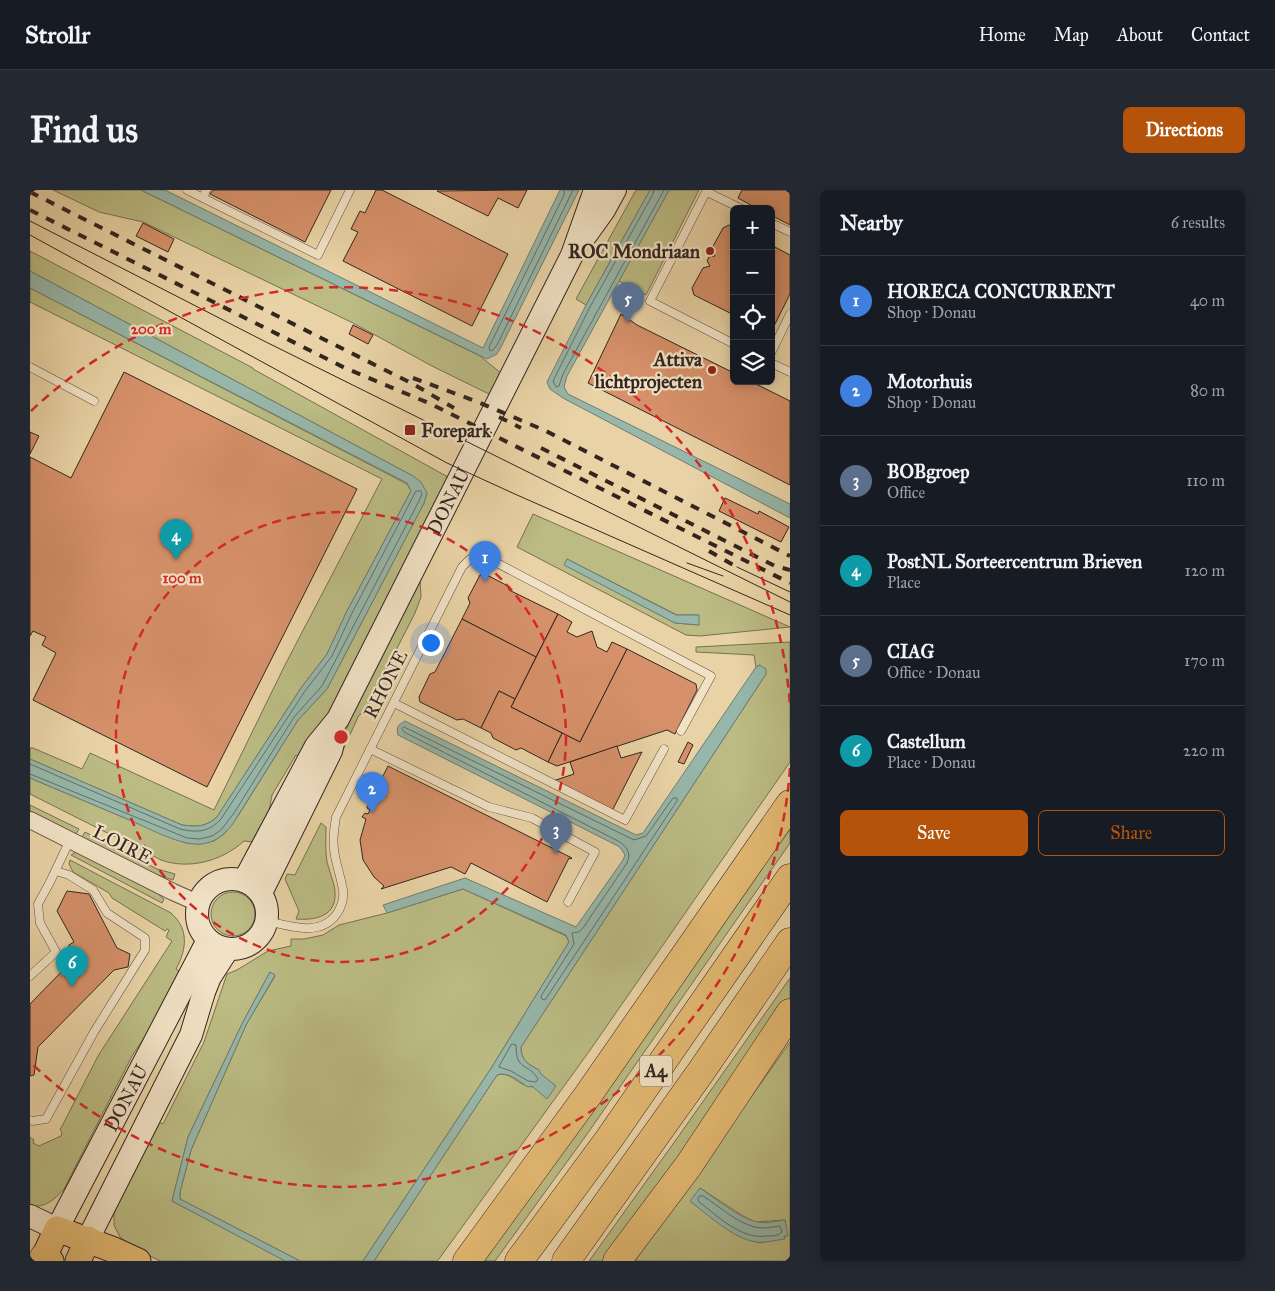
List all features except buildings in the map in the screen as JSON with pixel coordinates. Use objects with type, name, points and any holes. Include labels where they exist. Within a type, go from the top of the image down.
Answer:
[{"type":"highway","name":"A4","points":[[467,1261],[588,1095],[790,804]]},
{"type":"highway","name":"A4","points":[[519,1261],[608,1139],[790,878]]},
{"type":"highway","name":"A4","points":[[566,1261],[700,1073],[790,942]]},
{"type":"highway","points":[[617,1261],[689,1165],[790,1013]]},
{"type":"main road","name":"DONAU","points":[[253,887],[331,751],[338,719],[572,254],[595,190]]},
{"type":"main road","name":"DONAU","points":[[572,254],[604,210],[615,190]]},
{"type":"main road","points":[[230,878],[253,887],[266,904],[267,921],[260,935],[252,942],[243,947],[218,944],[201,931],[197,920],[198,903],[206,890],[217,882],[230,878]]},
{"type":"main road","name":"DONAU","points":[[42,1257],[218,944]]},
{"type":"main road","name":"DONAU","points":[[83,1250],[191,1035],[210,977],[218,944]]},
{"type":"main road","points":[[30,1216],[57,1229],[83,1250],[138,1261]]},
{"type":"street","name":"LOIRE","points":[[30,820],[198,903]]},
{"type":"lane","points":[[187,190],[204,194],[318,254],[350,190]]},
{"type":"lane","points":[[730,342],[650,301],[707,191],[734,205]]},
{"type":"lane","points":[[775,225],[790,232]]},
{"type":"lane","points":[[775,345],[790,314]]},
{"type":"lane","points":[[775,365],[790,372]]},
{"type":"lane","points":[[30,366],[94,400]]},
{"type":"lane","name":"RHONE","points":[[267,921],[292,927],[312,928],[328,922],[338,912],[343,897],[334,848],[333,835],[336,817],[462,567],[470,559],[482,555],[711,676],[681,731]]},
{"type":"lane","points":[[394,703],[625,820],[664,749]]},
{"type":"lane","points":[[370,749],[489,807],[532,818],[595,852],[568,902]]},
{"type":"lane","points":[[30,976],[56,952],[40,923],[38,904],[70,840]]},
{"type":"lane","points":[[30,1120],[46,1119],[94,1032],[145,950],[145,938],[107,913],[93,890],[69,875],[56,870]]},
{"type":"green space","points":[[53,190],[141,190],[480,356],[502,374],[491,395],[432,366],[353,323],[143,222],[99,212]]},
{"type":"green space","points":[[636,190],[650,190],[586,305],[576,299]]},
{"type":"green space","points":[[669,190],[699,190],[646,295],[619,281]]},
{"type":"green space","points":[[30,251],[253,368],[448,477],[327,718],[299,757],[296,755],[272,795],[269,811],[253,842],[244,841],[226,854],[205,862],[183,864],[161,860],[30,794],[30,778],[186,843],[200,844],[214,841],[224,834],[238,816],[298,720],[327,689],[424,503],[427,493],[413,476],[30,271]]},
{"type":"green space","points":[[30,288],[407,484],[411,491],[346,613],[327,654],[301,688],[217,817],[205,824],[197,826],[182,825],[30,759],[30,748],[82,769],[90,753],[214,810],[285,665],[382,479],[30,302]]},
{"type":"green space","points":[[533,514],[790,627],[700,636],[686,635],[517,547]],"holes":[[[567,559],[677,615],[698,615],[699,625],[675,623],[565,565]]]},
{"type":"green space","points":[[420,579],[421,597],[415,613],[364,713],[359,715],[337,763],[349,721]]},
{"type":"green space","points":[[790,642],[790,762],[588,1053],[439,1259],[437,1261],[374,1261],[497,1075],[506,1075],[529,1087],[556,1086],[540,1074],[539,1070],[526,1062],[522,1056],[521,1047],[766,674],[760,665],[756,667],[754,655],[696,652],[696,647]]},
{"type":"green space","points":[[30,805],[79,829],[76,834],[30,811]]},
{"type":"green space","points":[[790,820],[790,843],[585,1137],[495,1261],[477,1261]]},
{"type":"green space","points":[[321,823],[326,827],[326,858],[334,885],[334,902],[331,909],[321,917],[296,919],[299,911],[285,879],[287,874],[295,875]]},
{"type":"green space","points":[[85,832],[157,869],[175,874],[173,880],[155,874],[82,837]]},
{"type":"green space","points":[[76,852],[157,893],[164,899],[162,903],[71,855]]},
{"type":"green space","points":[[70,860],[171,913],[181,926],[184,940],[180,962],[176,969],[186,975],[132,1056],[64,1189],[57,1197],[45,1204],[30,1206],[30,1137],[34,1140],[33,1143],[39,1146],[61,1136],[62,1132],[60,1130],[98,1056],[172,941],[166,937],[169,930],[165,931],[112,898],[109,893],[73,872],[69,864]]},
{"type":"green space","points":[[463,889],[566,936],[569,942],[490,1070],[363,1261],[300,1261],[180,1199],[180,1192],[191,1150],[246,1025],[275,976],[270,972],[243,1022],[188,1137],[172,1201],[286,1261],[160,1261],[135,1248],[120,1237],[114,1225],[114,1206],[157,1121],[163,1124],[204,1042],[227,974],[268,951],[291,946],[291,939],[304,939],[323,935],[339,925],[387,913]]},
{"type":"green space","points":[[229,892],[237,892],[249,898],[255,914],[249,930],[237,936],[229,936],[217,930],[211,918],[211,910],[217,898]]},
{"type":"green space","points":[[790,978],[790,1001],[605,1261],[589,1261],[678,1137]]},
{"type":"green space","points":[[790,1042],[790,1261],[635,1261]],"holes":[[[700,1188],[755,1222],[785,1220],[785,1238],[760,1243],[737,1235],[691,1202]]]},
{"type":"water","points":[[141,190],[165,190],[483,348],[560,190],[579,190],[501,347],[497,354],[487,359]]},
{"type":"water","points":[[650,190],[669,190],[567,376],[564,387],[568,394],[790,504],[790,518],[563,398],[550,389],[547,382],[586,305]]},
{"type":"water","points":[[30,271],[413,476],[421,482],[427,493],[424,503],[327,689],[298,720],[232,825],[222,835],[210,842],[193,844],[175,840],[30,778],[30,759],[182,825],[201,826],[209,823],[217,817],[301,688],[327,654],[346,613],[411,491],[407,483],[30,288]]},
{"type":"water","points":[[567,559],[676,615],[699,615],[699,625],[675,623],[564,565]]},
{"type":"water","points":[[760,665],[766,669],[766,674],[521,1047],[522,1056],[526,1062],[539,1070],[541,1074],[556,1086],[547,1099],[532,1086],[528,1087],[509,1075],[497,1075],[374,1261],[363,1261],[490,1070],[569,942],[566,935],[463,889],[387,913],[383,905],[465,878],[576,927],[625,855],[618,846],[398,735],[398,726],[405,721],[636,835],[643,833],[756,667]]},
{"type":"water","points":[[270,972],[275,975],[246,1025],[191,1150],[180,1192],[180,1199],[300,1261],[285,1261],[172,1201],[188,1137],[243,1022]]},
{"type":"water","points":[[700,1188],[743,1217],[765,1223],[785,1220],[788,1236],[784,1236],[785,1239],[767,1242],[740,1237],[722,1226],[690,1201]]},
{"type":"tram line","points":[[30,221],[264,341],[790,602]]},
{"type":"tram line","points":[[30,235],[447,463],[790,615]]},
{"type":"tram line","points":[[687,563],[723,576]]},
{"type":"tram line","points":[[737,567],[790,592]]},
{"type":"railway","points":[[30,192],[413,384],[454,408]]},
{"type":"railway","points":[[30,210],[345,368],[431,404],[790,583]]},
{"type":"railway","points":[[413,378],[478,402],[546,431],[790,556]]},
{"type":"railway","points":[[499,417],[521,428]]},
{"type":"railway","points":[[541,448],[775,566],[790,570]]},
{"type":"railway","points":[[709,551],[737,567]]},
{"type":"place","name":"ROC Mondriaan","points":[[710,251]]},
{"type":"place","name":"CIAG","points":[[628,323]]},
{"type":"place","name":"Attiva lichtprojecten","points":[[712,370]]},
{"type":"place","name":"Forepark","points":[[410,430]]},
{"type":"place","name":"PostNL Sorteercentrum Brieven","points":[[176,560]]},
{"type":"place","name":"HORECA CONCURRENT","points":[[485,582]]},
{"type":"place","name":"Motorhuis","points":[[372,813]]},
{"type":"place","name":"BOBgroep","points":[[556,854]]},
{"type":"place","name":"Castellum","points":[[72,987]]}]
